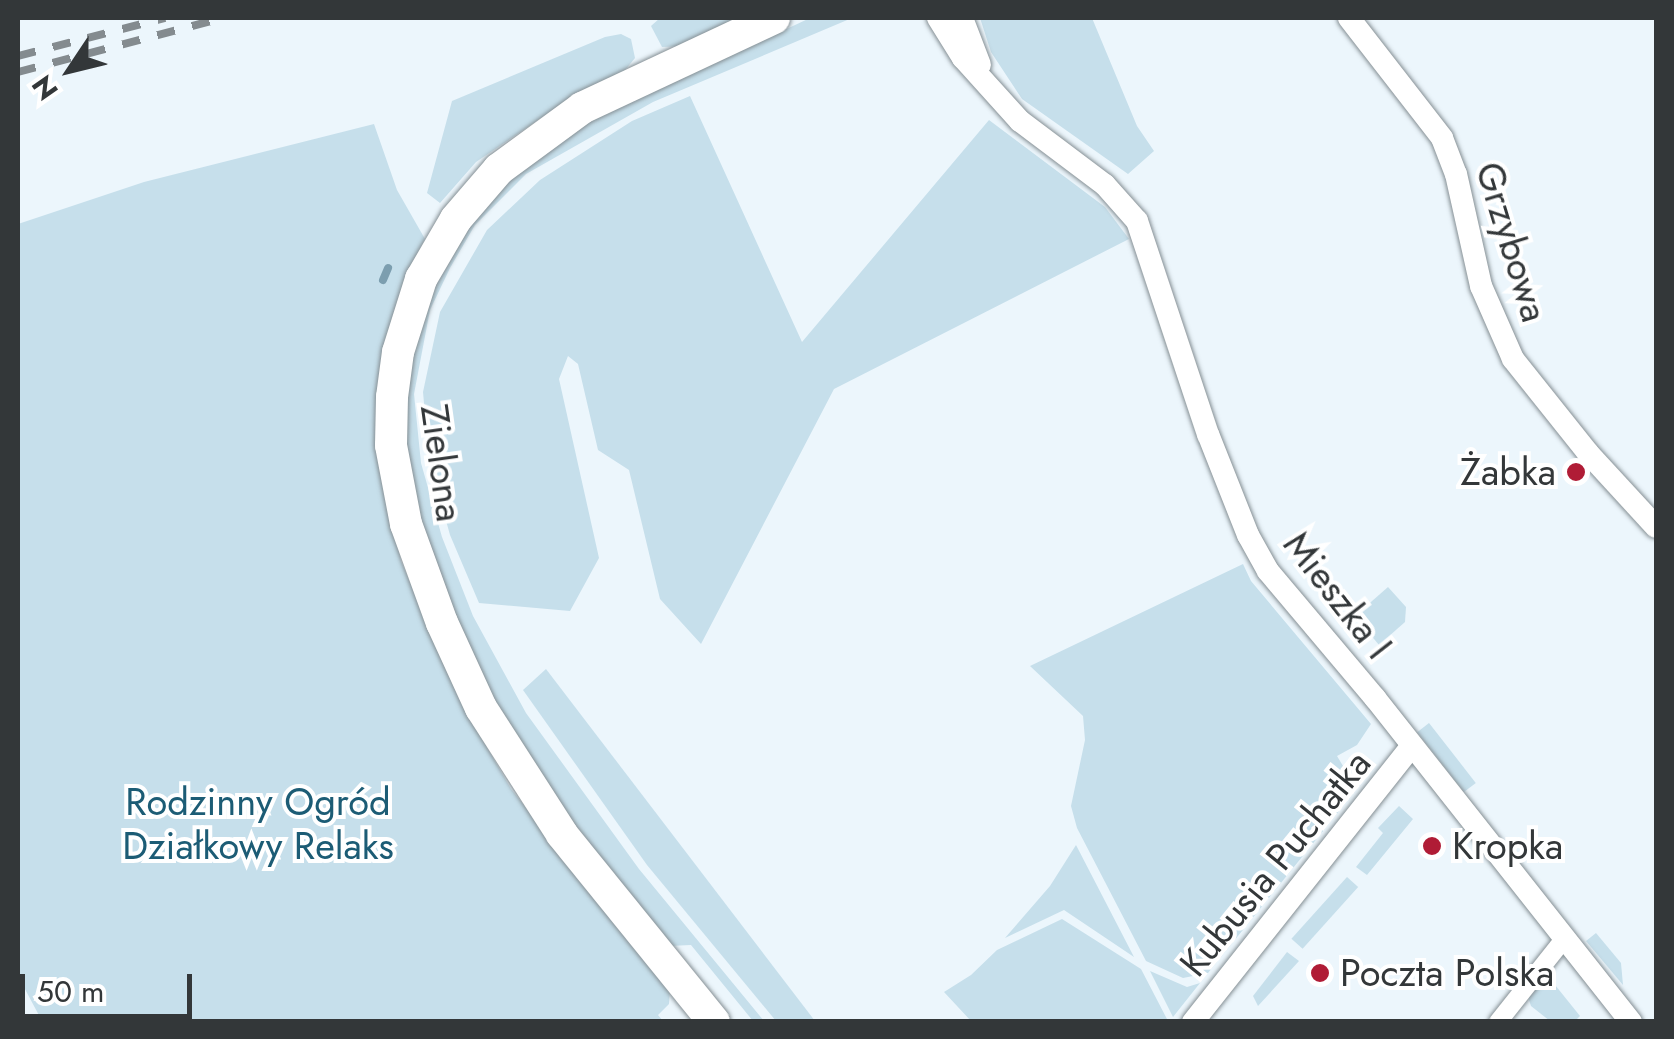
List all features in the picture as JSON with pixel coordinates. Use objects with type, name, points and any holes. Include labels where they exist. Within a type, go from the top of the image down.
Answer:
[{"type":"main road","name":"Zielona","points":[[714,1022],[562,834],[481,708],[448,636],[406,524],[392,444],[392,397],[398,352],[421,279],[456,219],[498,170],[582,108],[774,18]]},
{"type":"street","name":"Mieszka I","points":[[938,18],[962,58],[1020,121],[1105,185],[1137,222],[1208,434],[1248,536],[1268,572],[1631,1022]]},
{"type":"street","name":"Mieszka I","points":[[962,18],[990,86]]},
{"type":"street","name":"Grzybowa","points":[[1348,18],[1442,138],[1456,174],[1481,286],[1506,347],[1588,453],[1656,527]]},
{"type":"street","name":"Kubusia Puchatka","points":[[1193,1022],[1412,747]]},
{"type":"street","points":[[1498,1022],[1564,939]]},
{"type":"green space","points":[[660,18],[746,18],[683,46],[662,47],[651,26]]},
{"type":"green space","points":[[810,18],[852,18],[653,102],[526,174],[475,225],[450,268],[430,310],[414,394],[421,463],[442,537],[473,616],[526,713],[639,869],[764,1021],[753,1021],[691,945],[669,946],[543,783],[475,666],[403,473],[401,387],[441,270],[471,224],[513,176],[590,121]]},
{"type":"green space","points":[[980,18],[1092,18],[1137,126],[1154,151],[1128,174],[1022,99],[991,52]]},
{"type":"green space","points":[[621,34],[631,39],[635,58],[621,75],[569,99],[476,162],[440,203],[427,193],[452,101],[605,37]]},
{"type":"green space","points":[[690,96],[802,342],[989,120],[1105,207],[1129,239],[834,389],[701,644],[660,599],[629,470],[598,450],[578,364],[568,356],[559,379],[599,558],[570,611],[479,603],[450,535],[429,459],[423,392],[440,312],[487,230],[540,180],[632,121]]},
{"type":"green space","name":"Rodzinny Ogród Działkowy Relaks","points":[[374,124],[397,190],[425,239],[408,272],[378,458],[401,561],[459,699],[511,789],[670,989],[669,1004],[658,1015],[663,1021],[42,1021],[18,976],[18,224],[144,182]]},
{"type":"green space","points":[[1243,564],[1251,581],[1371,724],[1357,745],[1337,756],[1357,789],[1208,973],[1183,978],[1146,961],[1077,828],[1071,806],[1085,740],[1083,716],[1030,666]]},
{"type":"green space","points":[[1388,587],[1406,607],[1405,622],[1379,645],[1355,616]]},
{"type":"green space","points":[[546,669],[815,1021],[776,1021],[647,865],[523,690]]},
{"type":"green space","points":[[1429,723],[1476,783],[1464,792],[1417,732]]},
{"type":"green space","points":[[1399,806],[1413,819],[1367,875],[1356,867],[1383,833],[1378,828]]},
{"type":"green space","points":[[1076,845],[1134,957],[1064,910],[1005,938],[1050,886]]},
{"type":"green space","points":[[1347,877],[1358,887],[1303,949],[1291,939]]},
{"type":"green space","points":[[1062,919],[1141,969],[1168,1021],[971,1021],[944,992],[971,975],[997,950]]},
{"type":"green space","points":[[1596,933],[1621,963],[1623,985],[1586,941]]},
{"type":"green space","points":[[1287,952],[1299,961],[1258,1006],[1253,996]]},
{"type":"green space","points":[[1543,970],[1580,1016],[1575,1021],[1550,1021],[1531,1006],[1526,991]]},
{"type":"green space","points":[[1150,971],[1187,987],[1200,983],[1173,1017]]},
{"type":"waterway","points":[[383,280],[388,268]]},
{"type":"railway","points":[[18,56],[165,18]]},
{"type":"railway","points":[[18,72],[223,18]]},
{"type":"place","name":"Żabka","points":[[1576,472]]},
{"type":"place","name":"Kropka","points":[[1432,846]]},
{"type":"place","name":"Poczta Polska","points":[[1320,973]]}]
